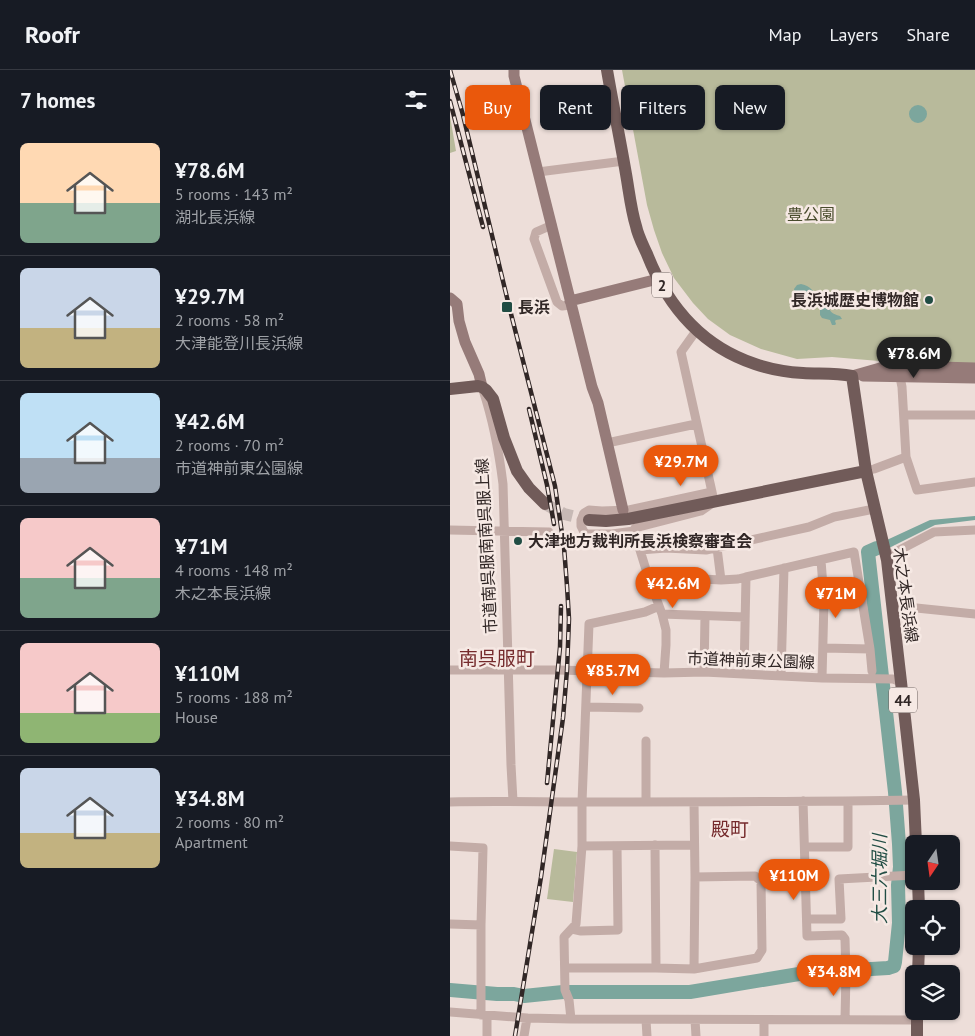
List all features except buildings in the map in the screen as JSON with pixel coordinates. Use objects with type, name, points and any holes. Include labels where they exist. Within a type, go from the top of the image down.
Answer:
[{"type":"main road","name":"2","points":[[607,70],[636,227],[658,279],[670,300],[682,315],[696,330],[714,343],[754,364],[782,371],[852,376]]},
{"type":"main road","name":"木之本長浜線","points":[[852,376],[866,471],[887,558],[901,682],[908,800],[914,835]]},
{"type":"main road","points":[[450,389],[474,386],[482,387],[489,393],[493,399],[504,438],[517,471],[529,488],[545,504]]},
{"type":"main road","points":[[589,520],[628,519],[713,497],[866,471]]},
{"type":"main road","points":[[917,1020],[917,1036]]},
{"type":"street","points":[[514,70],[592,387],[598,401],[623,510]]},
{"type":"street","points":[[538,172],[624,162]]},
{"type":"street","points":[[552,226],[536,232],[534,239],[556,302],[562,306],[658,279]]},
{"type":"street","name":"市道南呉服南南呉服上線","points":[[450,298],[457,304],[459,321],[465,342],[479,374],[500,461],[503,484],[513,801]]},
{"type":"street","points":[[696,330],[681,352],[713,497]]},
{"type":"street","points":[[852,376],[895,366],[975,368]]},
{"type":"street","points":[[852,376],[975,378]]},
{"type":"street","points":[[900,377],[906,456],[917,490],[975,482]]},
{"type":"street","points":[[904,415],[975,415]]},
{"type":"street","points":[[607,444],[696,424]]},
{"type":"street","points":[[866,471],[906,456]]},
{"type":"street","points":[[713,497],[701,511],[635,528],[634,531],[612,534],[587,534],[581,526],[584,513],[589,510],[629,510],[713,497]]},
{"type":"street","points":[[640,550],[666,548],[706,550],[809,527],[834,517],[874,509]]},
{"type":"street","points":[[450,530],[549,532]]},
{"type":"street","points":[[887,558],[934,532],[975,530]]},
{"type":"street","points":[[634,531],[666,630],[664,673]]},
{"type":"street","points":[[717,548],[721,580]]},
{"type":"street","points":[[648,576],[721,580],[738,579],[854,552],[874,675]]},
{"type":"street","points":[[821,560],[824,600],[822,678]]},
{"type":"street","points":[[781,676],[784,568]]},
{"type":"street","points":[[744,674],[746,577]]},
{"type":"street","points":[[893,608],[897,606],[975,614]]},
{"type":"street","points":[[571,1019],[569,1000],[565,990],[564,937],[576,924],[582,846],[589,624],[661,610],[705,616],[745,617]]},
{"type":"street","points":[[704,672],[705,616]]},
{"type":"street","points":[[824,648],[870,649]]},
{"type":"street","name":"市道神前東公園線","points":[[450,670],[704,672],[822,678],[874,675],[901,682]]},
{"type":"street","points":[[586,707],[639,708]]},
{"type":"street","points":[[646,741],[646,802]]},
{"type":"street","points":[[450,802],[848,802],[908,800]]},
{"type":"street","points":[[803,801],[807,936],[842,935],[845,939],[845,1020]]},
{"type":"street","points":[[694,802],[694,969]]},
{"type":"street","points":[[805,847],[848,847],[848,802]]},
{"type":"street","points":[[655,845],[656,968]]},
{"type":"street","points":[[582,846],[694,845]]},
{"type":"street","points":[[450,846],[483,848],[480,994],[487,1036]]},
{"type":"street","points":[[572,929],[581,931],[618,930],[617,846]]},
{"type":"street","points":[[565,968],[694,969],[757,958],[762,950],[762,881],[755,876],[695,877]]},
{"type":"street","points":[[807,919],[841,918],[839,879],[905,877]]},
{"type":"street","points":[[450,924],[481,925]]},
{"type":"street","points":[[450,1012],[527,1018],[646,1020],[845,1020],[905,1017]]},
{"type":"street","points":[[524,1036],[527,1018]]},
{"type":"street","points":[[646,1020],[647,1036]]},
{"type":"street","points":[[695,1020],[696,1036]]},
{"type":"street","points":[[764,1020],[764,1036]]},
{"type":"green space","name":"豊公園","points":[[622,70],[975,70],[975,365],[832,357],[797,359],[761,349],[730,335],[708,319],[674,278],[662,253],[647,205],[633,130],[705,130],[705,85],[625,85]]},
{"type":"green space","points":[[450,116],[456,151],[450,153]]},
{"type":"green space","points":[[554,849],[577,852],[573,902],[547,899]]},
{"type":"water","points":[[918,105],[924,108],[927,114],[924,120],[918,123],[912,120],[909,114],[912,108]]},
{"type":"water","points":[[801,284],[812,289],[817,295],[822,297],[830,310],[842,319],[836,320],[836,324],[832,325],[830,320],[822,318],[817,298],[808,295],[799,296],[795,293],[794,289],[797,285]]},
{"type":"water","points":[[975,516],[975,520],[935,525],[875,555],[873,559],[865,562],[863,551],[930,520]]},
{"type":"waterway","name":"大三六堀川","points":[[450,990],[524,996],[563,992],[690,992],[805,973],[888,968],[894,966],[899,923],[898,885],[900,867],[895,792],[868,552],[877,548]]},
{"type":"tunnel","points":[[545,504],[564,514],[589,520]]},
{"type":"railway","points":[[450,70],[463,115],[555,486],[564,547],[567,586],[569,619],[563,718],[541,877],[515,1036]]},
{"type":"railway","points":[[450,101],[483,227]]},
{"type":"railway","points":[[529,409],[554,524]]},
{"type":"railway","points":[[547,783],[560,647],[561,606]]},
{"type":"place","name":"長浜城歴史博物館","points":[[929,300]]},
{"type":"place","name":"長浜","points":[[507,307]]},
{"type":"place","name":"大津地方裁判所長浜検察審査会","points":[[518,541]]},
{"type":"district","name":"南呉服町","points":[[497,658]]},
{"type":"district","name":"殿町","points":[[730,829]]}]
